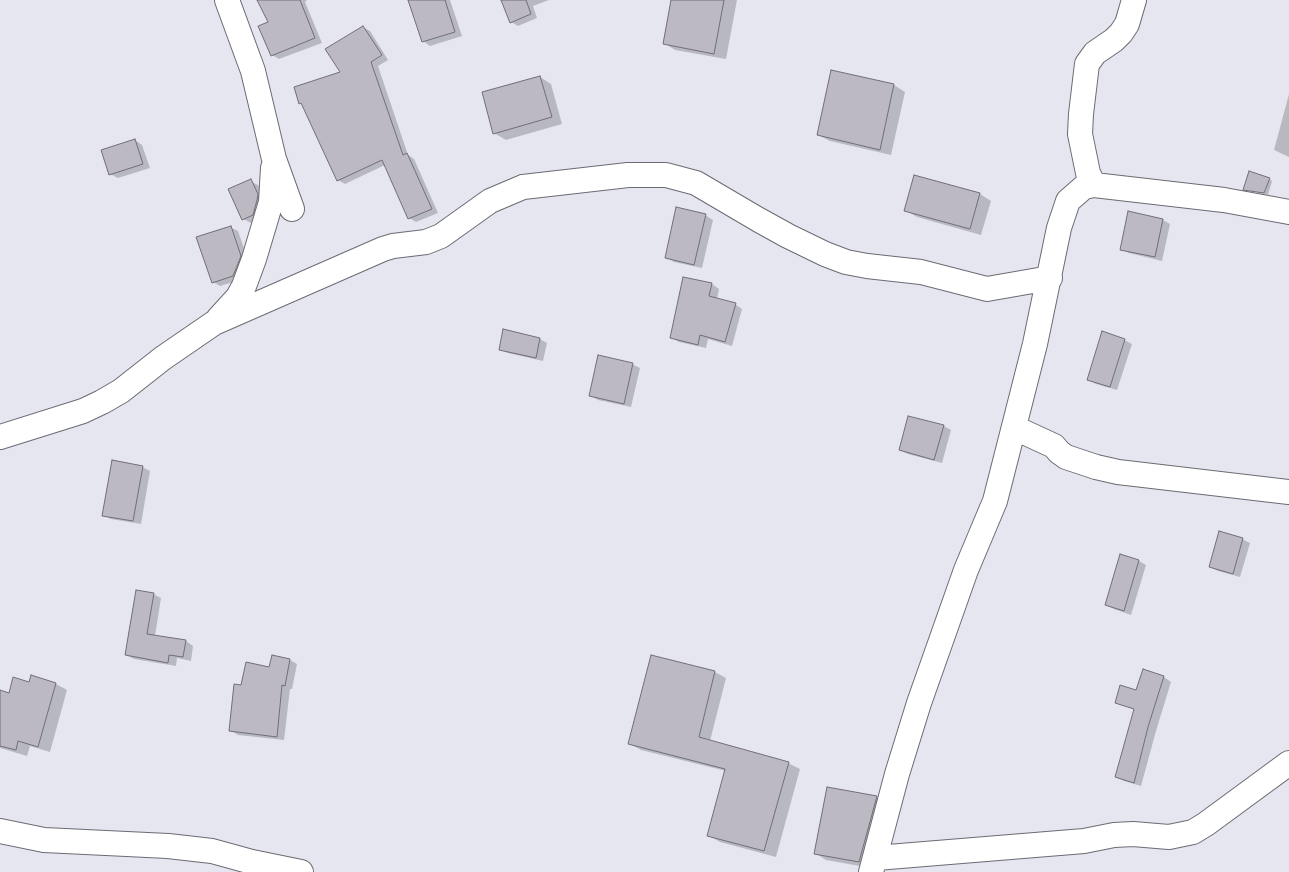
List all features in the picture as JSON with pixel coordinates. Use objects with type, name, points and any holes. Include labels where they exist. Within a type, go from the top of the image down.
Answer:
[{"type":"street","points":[[227,0],[253,71],[274,159],[292,209]]},
{"type":"street","points":[[1094,185],[1088,173],[1080,134],[1080,114],[1088,64],[1095,53],[1121,33],[1127,24],[1134,0]]},
{"type":"street","points":[[214,323],[238,297],[254,259],[271,202],[274,159]]},
{"type":"street","points":[[0,438],[83,411],[102,402],[121,391],[163,358],[214,323],[383,249],[426,242],[441,236],[490,201],[523,187],[628,175],[666,175],[696,183],[788,236],[846,262],[921,272],[987,289],[1050,278]]},
{"type":"street","points":[[1289,212],[1224,200],[1094,185],[1084,187],[1068,201],[1059,228],[1050,278],[1015,428],[995,501],[966,570],[919,703],[897,774],[873,865],[1084,842],[1114,835],[1133,834],[1169,837],[1193,832],[1289,763]]},
{"type":"street","points":[[1015,428],[1054,446],[1066,457],[1096,467],[1135,474],[1289,492]]},
{"type":"street","points":[[0,831],[44,840],[168,846],[212,851],[300,872]]},
{"type":"building","points":[[257,0],[300,0],[315,38],[271,56],[258,26],[268,22]]},
{"type":"building","points":[[408,0],[445,0],[455,32],[422,42]]},
{"type":"building","points":[[501,0],[526,0],[531,14],[510,23]]},
{"type":"building","points":[[671,0],[724,0],[714,54],[663,44]]},
{"type":"building","points":[[363,26],[382,55],[371,62],[403,155],[407,153],[432,209],[408,219],[382,160],[337,181],[301,103],[299,104],[294,87],[340,72],[325,49]]},
{"type":"building","points":[[831,70],[894,84],[880,150],[817,135]]},
{"type":"building","points":[[540,76],[552,117],[493,134],[482,92]]},
{"type":"building","points":[[135,139],[143,164],[109,175],[101,150]]},
{"type":"building","points":[[1249,171],[1270,178],[1264,193],[1243,190]]},
{"type":"building","points":[[914,175],[980,193],[970,229],[904,211]]},
{"type":"building","points":[[251,179],[258,194],[257,200],[253,215],[242,220],[228,189]]},
{"type":"building","points":[[676,207],[706,214],[694,265],[665,258]]},
{"type":"building","points":[[1128,211],[1163,219],[1155,257],[1120,250]]},
{"type":"building","points":[[231,226],[241,256],[233,276],[212,283],[196,237]]},
{"type":"building","points":[[683,277],[712,283],[709,296],[736,303],[725,342],[700,335],[698,345],[670,338]]},
{"type":"building","points":[[503,329],[540,338],[536,358],[499,350]]},
{"type":"building","points":[[1102,331],[1125,339],[1110,387],[1087,380]]},
{"type":"building","points":[[598,355],[633,363],[624,404],[589,396]]},
{"type":"building","points":[[908,416],[944,425],[934,460],[899,450]]},
{"type":"building","points":[[112,460],[143,466],[133,521],[102,516]]},
{"type":"building","points":[[1219,531],[1243,538],[1233,574],[1209,567]]},
{"type":"building","points":[[1120,554],[1139,560],[1124,611],[1105,605]]},
{"type":"building","points":[[136,590],[154,593],[147,634],[186,640],[183,657],[169,655],[168,663],[125,655]]},
{"type":"building","points":[[272,655],[290,659],[285,686],[282,685],[277,737],[229,731],[234,684],[241,685],[246,662],[269,667]]},
{"type":"building","points":[[651,655],[715,671],[699,737],[789,762],[764,851],[707,836],[725,769],[628,744]]},
{"type":"building","points":[[1143,669],[1164,676],[1148,727],[1134,783],[1115,777],[1134,709],[1115,703],[1120,685],[1136,690]]},
{"type":"building","points":[[31,675],[56,683],[38,747],[18,741],[16,750],[0,746],[0,690],[9,693],[13,677],[29,682]]},
{"type":"building","points":[[827,787],[877,796],[859,862],[814,854]]}]
